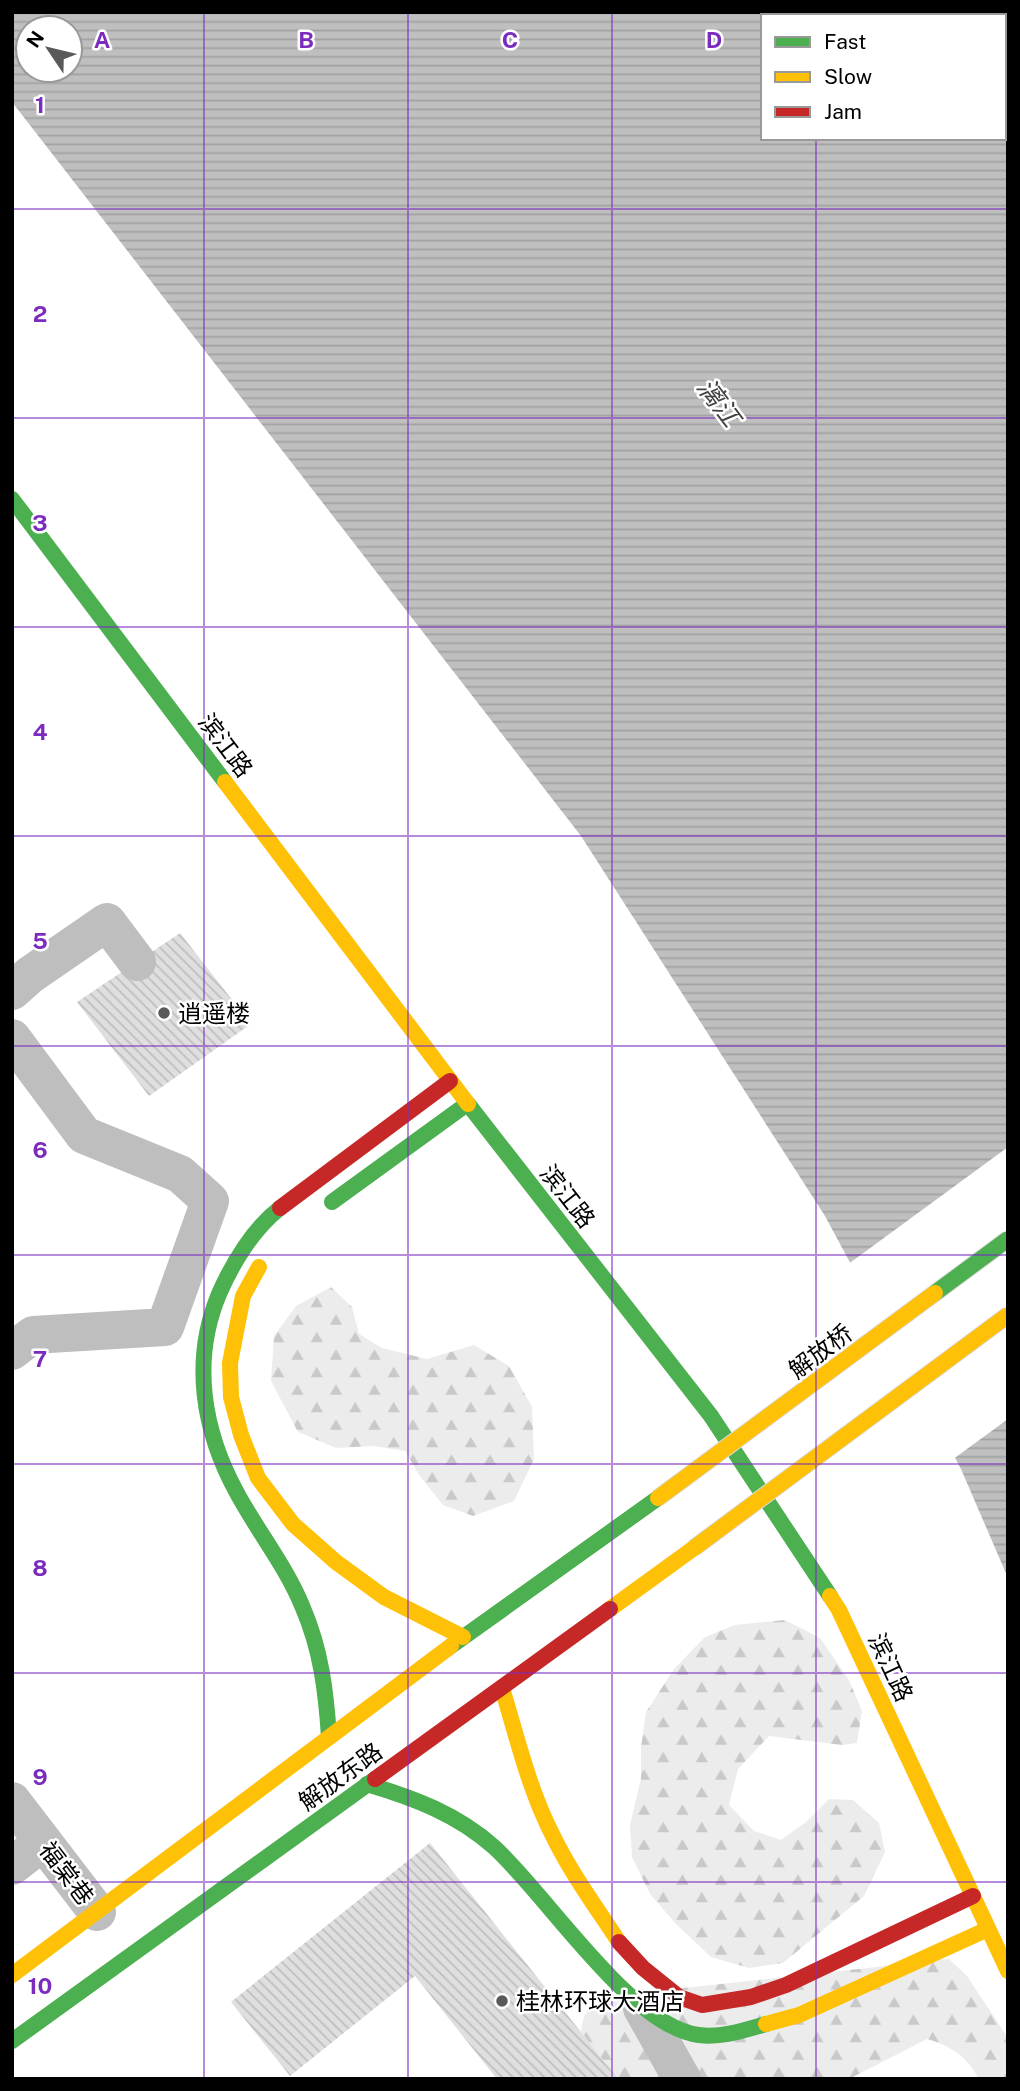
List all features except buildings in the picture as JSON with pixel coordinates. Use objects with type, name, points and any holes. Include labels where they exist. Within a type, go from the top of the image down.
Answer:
[{"type":"main road","name":"滨江路","points":[[12,499],[467,1104],[711,1416],[839,1610],[1008,1971]]},
{"type":"main road","points":[[329,1737],[318,1647],[298,1596],[271,1543],[236,1492],[215,1446],[204,1402],[202,1363],[206,1327],[218,1292],[252,1234],[275,1212],[450,1081]]},
{"type":"main road","points":[[319,1210],[467,1104]]},
{"type":"main road","name":"解放桥","points":[[658,1498],[1008,1239]]},
{"type":"main road","points":[[272,1251],[243,1296],[230,1363],[230,1397],[258,1478],[293,1524],[336,1562],[384,1597],[463,1637]]},
{"type":"main road","name":"解放东路","points":[[12,2041],[502,1688],[1008,1315]]},
{"type":"main road","name":"解放东路","points":[[12,1975],[463,1637],[658,1498]]},
{"type":"main road","points":[[502,1688],[527,1770],[552,1835],[582,1888],[624,1949],[679,1997],[702,2005],[751,1997],[786,1985],[973,1896]]},
{"type":"main road","points":[[367,1784],[415,1798],[456,1818],[493,1846],[527,1879],[601,1968],[642,2008],[665,2024],[698,2035],[729,2034],[799,2015],[988,1929]]},
{"type":"street","points":[[12,991],[30,975],[107,922],[137,962]]},
{"type":"street","points":[[12,1038],[84,1135],[180,1174],[210,1201],[165,1326],[33,1335],[12,1351]]},
{"type":"street","name":"福棠巷","points":[[12,1801],[97,1912]]},
{"type":"street","points":[[12,1866],[43,1842]]},
{"type":"street","points":[[642,2008],[682,2079]]},
{"type":"green space","points":[[331,1287],[352,1307],[359,1334],[382,1348],[427,1359],[474,1345],[509,1366],[532,1407],[534,1459],[514,1501],[473,1516],[443,1505],[419,1475],[405,1451],[374,1446],[336,1448],[298,1432],[271,1381],[274,1336],[296,1306]]},
{"type":"green space","points":[[785,1620],[820,1638],[849,1680],[862,1711],[857,1743],[842,1745],[769,1736],[738,1769],[729,1805],[754,1831],[781,1840],[806,1822],[829,1799],[853,1800],[879,1823],[885,1852],[864,1896],[783,1963],[749,1968],[711,1957],[676,1924],[650,1894],[632,1857],[630,1825],[641,1778],[641,1747],[646,1712],[674,1669],[705,1637],[735,1625]]},
{"type":"green space","points":[[949,1959],[967,1976],[1008,2038],[1008,2079],[979,2079],[970,2064],[958,2053],[927,2039],[849,2079],[618,2079],[581,2032],[587,2012],[601,1997]]},
{"type":"water","name":"漓江","points":[[12,12],[978,14],[761,14],[761,140],[1006,140],[1006,42],[1008,43],[1008,1578],[961,1469],[825,1216],[581,836],[12,102]]},
{"type":"pier","points":[[1008,1147],[1008,1419],[952,1460],[847,1265]]},
{"type":"traffic: fast","points":[[12,499],[225,782]]},
{"type":"traffic: fast","points":[[332,1202],[467,1104]]},
{"type":"traffic: fast","points":[[468,1104],[711,1416],[830,1596]]},
{"type":"traffic: fast","points":[[280,1208],[244,1248],[219,1294],[205,1345],[205,1395],[209,1420],[225,1469],[288,1578],[309,1624],[322,1671],[329,1737]]},
{"type":"traffic: fast","points":[[935,1293],[1008,1239]]},
{"type":"traffic: fast","points":[[451,1646],[658,1498]]},
{"type":"traffic: fast","points":[[12,2041],[375,1779]]},
{"type":"traffic: fast","points":[[367,1784],[434,1808],[480,1835],[515,1869],[618,1985],[673,2027],[708,2036],[733,2033],[766,2024]]},
{"type":"traffic: slow","points":[[225,782],[468,1104]]},
{"type":"traffic: slow","points":[[259,1267],[243,1296],[230,1363],[231,1397],[241,1435],[258,1478],[293,1524],[336,1562],[384,1597],[463,1637]]},
{"type":"traffic: slow","points":[[658,1498],[935,1293]]},
{"type":"traffic: slow","points":[[694,1548],[1008,1315]]},
{"type":"traffic: slow","points":[[610,1609],[694,1548]]},
{"type":"traffic: slow","points":[[830,1596],[839,1610],[1008,1971]]},
{"type":"traffic: slow","points":[[12,1975],[451,1646]]},
{"type":"traffic: slow","points":[[502,1688],[524,1763],[545,1818],[560,1850],[619,1942]]},
{"type":"traffic: slow","points":[[766,2024],[799,2015],[988,1929]]},
{"type":"traffic: jam","points":[[280,1208],[450,1081]]},
{"type":"traffic: jam","points":[[375,1779],[610,1609]]},
{"type":"traffic: jam","points":[[619,1942],[643,1968],[679,1997],[702,2005],[751,1997],[786,1985],[973,1896]]},
{"type":"place","name":"逍遥楼","points":[[164,1013]]},
{"type":"place","name":"桂林环球大酒店","points":[[502,2001]]}]
